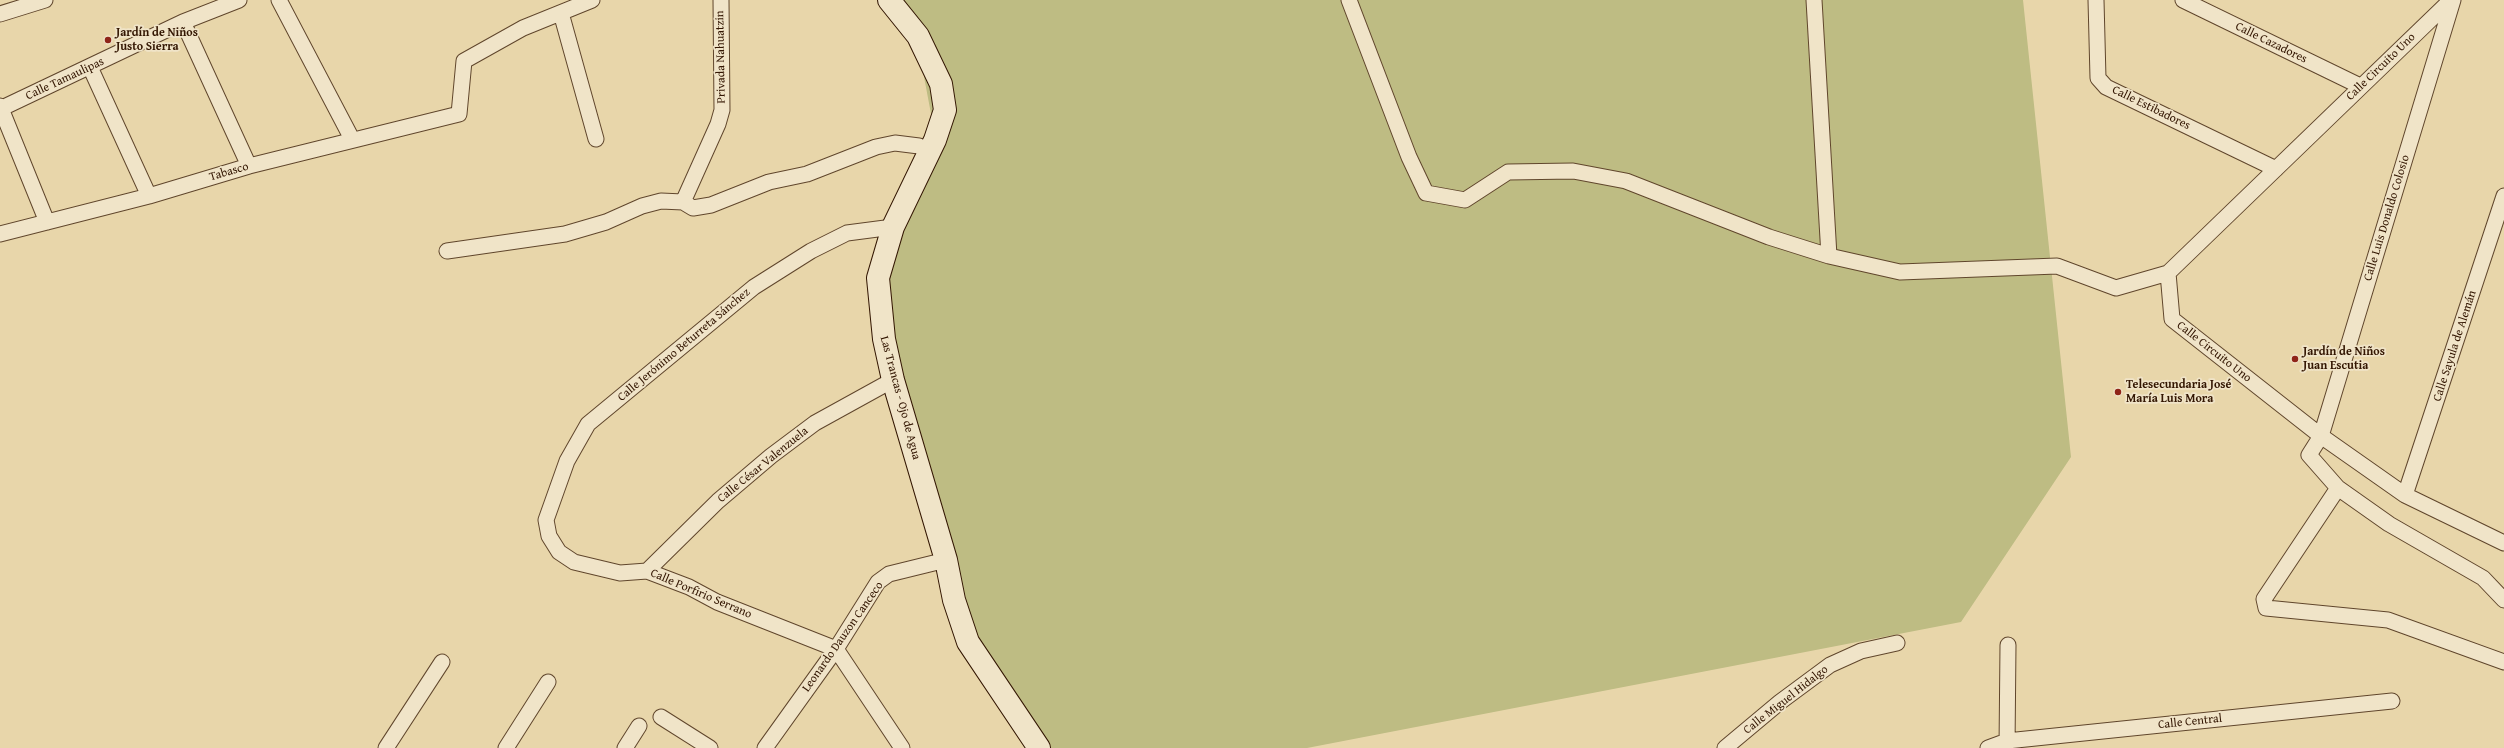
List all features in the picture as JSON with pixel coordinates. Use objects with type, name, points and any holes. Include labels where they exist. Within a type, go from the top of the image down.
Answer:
[{"type":"street","points":[[0,14],[45,0]]},
{"type":"street","name":"Calle Tamaulipas","points":[[0,108],[183,22],[239,0]]},
{"type":"street","points":[[278,0],[352,139]]},
{"type":"street","points":[[592,0],[561,12],[596,139]]},
{"type":"street","name":"Privada Nahuatzin","points":[[683,202],[718,124],[722,110],[721,0]]},
{"type":"street","name":"Las Trancas - Ojo de Agua","points":[[888,0],[918,36],[941,84],[945,110],[929,153],[894,227],[878,278],[884,339],[893,380],[946,560],[954,600],[968,642],[1039,748]]},
{"type":"street","points":[[1349,0],[1409,157],[1426,193],[1465,200],[1508,172],[1574,171],[1626,181],[1769,237],[1829,256],[1900,272],[2057,266],[2116,288],[2168,273]]},
{"type":"street","points":[[1814,0],[1829,256]]},
{"type":"street","name":"Calle Estibadores","points":[[2096,0],[2098,78],[2106,87],[2276,169]]},
{"type":"street","name":"Calle Cazadores","points":[[2182,0],[2360,86]]},
{"type":"street","name":"Calle Circuito Uno","points":[[2452,0],[2360,86],[2168,273],[2172,320],[2321,436],[2405,495],[2504,543]]},
{"type":"street","name":"Calle Luis Donaldo Colosio","points":[[2338,488],[2309,455],[2321,436],[2452,0]]},
{"type":"street","name":"Tabasco","points":[[0,234],[149,196],[249,166],[352,139],[459,114],[464,61],[523,28],[561,12]]},
{"type":"street","points":[[183,22],[249,166]]},
{"type":"street","points":[[90,67],[149,196]]},
{"type":"street","points":[[0,108],[47,222]]},
{"type":"street","points":[[447,251],[565,234],[606,222],[642,206],[661,201],[683,202],[693,208],[710,205],[769,182],[807,174],[876,147],[896,143],[919,146],[929,153]]},
{"type":"street","name":"Calle Sayula de Alemán","points":[[2405,495],[2504,196]]},
{"type":"street","name":"Calle Jerónimo Beturreta Sánchez","points":[[549,536],[546,520],[567,461],[588,424],[754,287],[811,251],[847,234],[894,227]]},
{"type":"street","name":"Calle César Valenzuela","points":[[648,571],[718,501],[771,456],[814,423],[893,380]]},
{"type":"street","points":[[2504,600],[2483,578],[2389,524],[2338,488],[2264,600],[2266,608],[2388,620],[2504,662]]},
{"type":"street","name":"Calle Porfirio Serrano","points":[[549,536],[559,552],[574,562],[620,573],[648,571],[689,587],[716,602],[836,649]]},
{"type":"street","name":"Leonardo Dauzon Canceco","points":[[765,748],[836,649],[878,582],[889,574],[946,560]]},
{"type":"street","name":"Calle Miguel Hidalgo","points":[[1725,748],[1780,702],[1830,666],[1861,651],[1897,643]]},
{"type":"street","points":[[2007,745],[2008,645]]},
{"type":"street","points":[[836,649],[902,748]]},
{"type":"street","points":[[386,748],[442,662]]},
{"type":"street","points":[[506,748],[548,682]]},
{"type":"street","name":"Calle Central","points":[[1988,748],[2392,701]]},
{"type":"street","points":[[660,717],[710,748]]},
{"type":"street","points":[[625,748],[639,726]]},
{"type":"shaded area","points":[[891,0],[2023,0],[2071,457],[1961,622],[1307,748],[1035,748],[956,626],[879,288],[935,135],[918,45]]},
{"type":"place","name":"Jardín de Niños Justo Sierra","points":[[108,40]]},
{"type":"place","name":"Jardín de Niños Juan Escutia","points":[[2295,359]]},
{"type":"place","name":"Telesecundaria José María Luis Mora","points":[[2118,392]]}]
